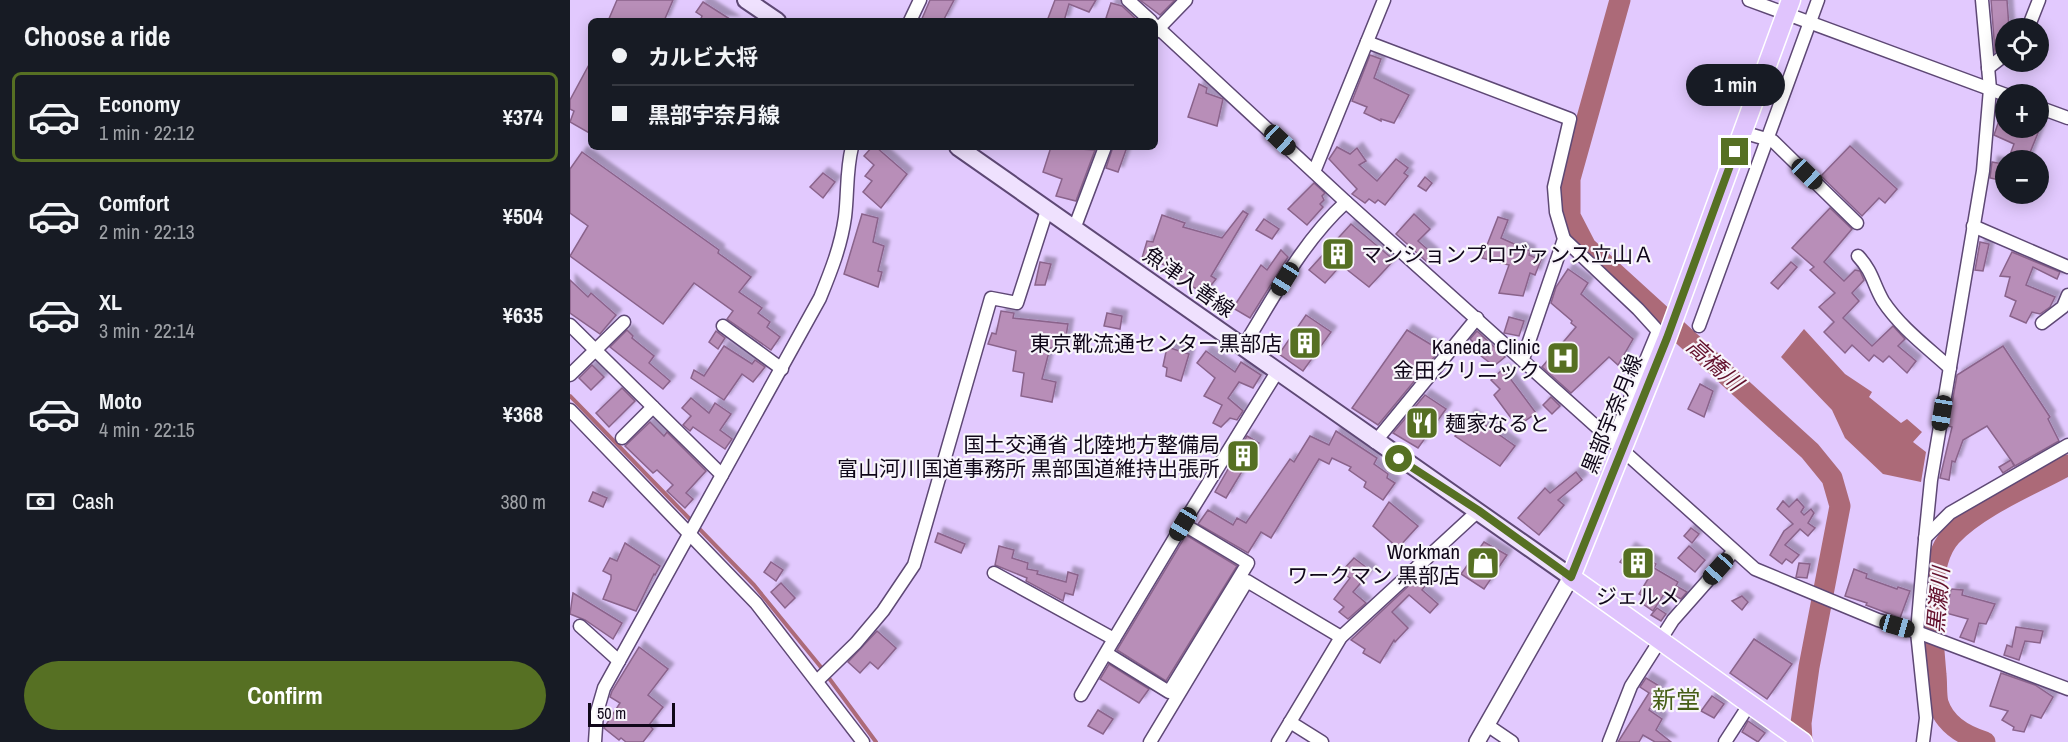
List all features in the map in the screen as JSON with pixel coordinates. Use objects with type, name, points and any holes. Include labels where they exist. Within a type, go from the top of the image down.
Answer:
[{"type":"main road","points":[[746,0],[773,18]]},
{"type":"main road","name":"黒部宇奈月線","points":[[1571,577],[1617,447],[1742,132],[1788,6]]},
{"type":"main road","name":"魚津入善線","points":[[962,150],[1571,577]]},
{"type":"main road","points":[[1571,577],[1803,742]]},
{"type":"street","points":[[911,18],[920,0]]},
{"type":"street","points":[[1128,0],[1146,18]]},
{"type":"street","points":[[1158,24],[1186,0]]},
{"type":"street","points":[[1314,172],[1384,0]]},
{"type":"street","points":[[1749,0],[1788,6],[1810,22],[1995,91]]},
{"type":"street","points":[[1699,326],[1818,0]]},
{"type":"street","points":[[1923,742],[1926,718],[1921,633],[1925,538],[1931,480],[1983,171],[1990,89],[1982,0]]},
{"type":"street","points":[[2032,18],[2039,0]]},
{"type":"street","points":[[1158,30],[1733,552],[1755,569],[1878,620],[1921,633],[2068,689]]},
{"type":"street","points":[[1366,42],[1570,119],[1554,188],[1556,212],[1564,240],[1638,309],[1658,331],[1617,447]]},
{"type":"street","points":[[1988,68],[1995,63]]},
{"type":"street","points":[[2049,111],[2068,118]]},
{"type":"street","points":[[1742,132],[1773,141],[1857,223]]},
{"type":"street","points":[[595,742],[597,712],[604,688],[820,298],[837,256],[845,216],[847,166],[851,150]]},
{"type":"street","points":[[1074,229],[1104,150]]},
{"type":"street","points":[[1243,347],[1324,222],[1346,202]]},
{"type":"street","points":[[818,681],[856,643],[914,565],[991,298],[1017,303],[1047,210]]},
{"type":"street","points":[[1973,226],[2068,267]]},
{"type":"street","points":[[1523,359],[1564,240]]},
{"type":"street","points":[[1858,256],[1871,270],[1882,299],[1895,317],[1950,368]]},
{"type":"street","points":[[2042,323],[2063,307],[2068,295]]},
{"type":"street","points":[[1376,442],[1477,318]]},
{"type":"street","points":[[570,375],[624,322]]},
{"type":"street","points":[[570,325],[722,475]]},
{"type":"street","points":[[723,326],[782,369]]},
{"type":"street","points":[[1081,695],[1277,372]]},
{"type":"street","points":[[622,438],[653,407]]},
{"type":"street","points":[[570,410],[756,603],[863,742]]},
{"type":"street","points":[[1925,538],[1950,513],[2068,445]]},
{"type":"street","points":[[1278,742],[1341,637],[1478,510]]},
{"type":"street","points":[[1106,653],[1169,692],[1248,563],[1183,524]]},
{"type":"street","points":[[1609,742],[1623,703],[1673,620],[1733,552]]},
{"type":"street","points":[[994,573],[1114,639]]},
{"type":"street","points":[[1477,742],[1571,577]]},
{"type":"street","points":[[1150,742],[1247,581],[1341,637]]},
{"type":"street","points":[[580,626],[619,661]]},
{"type":"street","points":[[1725,742],[1749,705]]},
{"type":"street","points":[[1290,722],[1322,742]]},
{"type":"street","points":[[1486,725],[1512,742]]},
{"type":"shaded area","points":[[1804,329],[1845,374],[1872,392],[1869,397],[1901,423],[1907,419],[1922,432],[1913,442],[1926,452],[1921,482],[1883,474],[1845,438],[1832,410],[1781,357]]},
{"type":"building","points":[[617,0],[673,0],[665,18],[609,18]]},
{"type":"building","points":[[930,0],[954,0],[945,18],[922,18]]},
{"type":"building","points":[[1055,0],[1096,0],[1089,12],[1069,4],[1065,18],[1048,18]]},
{"type":"building","points":[[1140,0],[1175,0],[1160,15]]},
{"type":"building","points":[[1991,0],[2007,0],[2008,18],[1995,18],[1995,52]]},
{"type":"building","points":[[703,2],[728,18],[701,18],[702,16],[696,12]]},
{"type":"building","points":[[1111,3],[1122,6],[1135,18],[1106,18]]},
{"type":"building","points":[[1370,55],[1381,59],[1374,78],[1409,95],[1394,123],[1381,119],[1381,121],[1364,113],[1367,107],[1352,101]]},
{"type":"building","points":[[588,67],[588,132],[570,122],[574,111],[570,109],[570,100]]},
{"type":"building","points":[[1199,84],[1207,88],[1206,93],[1223,99],[1217,126],[1188,117]]},
{"type":"building","points":[[2001,138],[2036,138],[2031,150],[2012,150],[2014,144]]},
{"type":"building","points":[[1850,146],[1897,189],[1885,203],[1879,198],[1862,216],[1821,176]]},
{"type":"building","points":[[1337,147],[1350,154],[1357,148],[1366,161],[1359,165],[1377,181],[1396,159],[1408,168],[1404,173],[1408,176],[1385,205],[1378,200],[1375,203],[1369,199],[1365,203],[1352,194],[1357,189],[1329,159]]},
{"type":"building","points":[[869,150],[879,150],[907,174],[881,208],[863,192],[872,181],[865,176],[874,165],[864,156]]},
{"type":"building","points":[[1050,150],[1095,150],[1076,201],[1056,196],[1062,179],[1043,172]]},
{"type":"building","points":[[1112,150],[1126,150],[1118,172],[1106,168]]},
{"type":"building","points":[[582,152],[719,250],[718,253],[751,277],[739,292],[762,308],[758,313],[770,322],[767,327],[780,337],[771,350],[727,319],[733,311],[694,283],[663,324],[570,256],[588,226],[570,213],[570,169]]},
{"type":"building","points":[[1992,162],[1995,162],[1995,179],[1990,178]]},
{"type":"building","points":[[823,173],[835,182],[823,198],[810,187]]},
{"type":"building","points":[[1425,177],[1432,183],[1426,191],[1418,186]]},
{"type":"building","points":[[1314,183],[1325,193],[1322,196],[1324,200],[1320,204],[1323,207],[1307,225],[1288,209]]},
{"type":"building","points":[[1830,208],[1852,229],[1824,262],[1844,281],[1855,270],[1860,271],[1864,280],[1852,293],[1859,301],[1843,318],[1872,346],[1893,326],[1905,339],[1898,346],[1916,361],[1907,373],[1889,356],[1883,362],[1874,355],[1869,361],[1852,345],[1845,353],[1824,332],[1834,322],[1819,307],[1835,293],[1810,270],[1814,267],[1792,248]]},
{"type":"building","points":[[1243,211],[1248,214],[1211,276],[1216,279],[1205,293],[1164,273],[1168,266],[1142,258],[1147,241],[1153,242],[1162,215],[1185,223],[1183,227],[1222,238]]},
{"type":"building","points":[[862,214],[878,218],[873,242],[884,246],[878,271],[882,272],[878,287],[844,274]]},
{"type":"building","points":[[1414,214],[1430,229],[1418,241],[1433,254],[1427,262],[1396,234]]},
{"type":"building","points":[[1498,217],[1508,220],[1501,238],[1530,251],[1529,255],[1541,260],[1535,275],[1530,273],[1523,296],[1499,293],[1509,265],[1482,258]]},
{"type":"building","points":[[1264,219],[1279,229],[1272,239],[1256,230]]},
{"type":"building","points":[[1351,224],[1394,260],[1369,287],[1341,265],[1325,283],[1309,270]]},
{"type":"building","points":[[1980,242],[1989,244],[1983,271],[1975,270]]},
{"type":"building","points":[[1281,250],[1288,257],[1250,318],[1233,308],[1261,265],[1267,270]]},
{"type":"building","points":[[2012,252],[2060,272],[2057,279],[2033,267],[2026,285],[2055,297],[2050,307],[2040,314],[2032,312],[2026,323],[2010,316],[2016,301],[2005,296],[2010,277],[2000,276]]},
{"type":"building","points":[[1040,262],[1051,264],[1045,285],[1035,285]]},
{"type":"building","points":[[1791,262],[1797,267],[1778,289],[1771,283]]},
{"type":"building","points":[[1568,269],[1588,283],[1581,294],[1633,339],[1618,365],[1609,357],[1571,393],[1542,367],[1576,327],[1551,303],[1556,287]]},
{"type":"building","points":[[570,280],[588,297],[591,293],[616,315],[600,334],[570,313]]},
{"type":"building","points":[[1001,311],[1014,313],[1013,318],[1068,324],[1064,349],[1050,348],[1042,379],[1056,382],[1052,402],[1021,396],[1024,373],[1013,371],[1016,351],[988,344],[992,333],[996,334]]},
{"type":"building","points":[[1107,313],[1122,316],[1120,329],[1104,326]]},
{"type":"building","name":"東京靴流通センター黒部店","points":[[1306,315],[1331,332],[1303,371],[1279,354]]},
{"type":"building","points":[[1509,317],[1524,321],[1519,336],[1504,333]]},
{"type":"building","points":[[627,330],[633,336],[632,338],[654,356],[649,363],[670,381],[663,389],[610,347]]},
{"type":"building","points":[[1407,330],[1440,350],[1378,425],[1352,408]]},
{"type":"building","points":[[716,331],[725,338],[718,349],[709,342]]},
{"type":"building","points":[[1477,331],[1505,357],[1494,366],[1481,356],[1484,353],[1470,339]]},
{"type":"building","points":[[724,346],[752,364],[755,360],[765,367],[753,382],[742,374],[724,400],[691,378],[694,370],[704,376]]},
{"type":"building","points":[[2003,346],[2050,417],[2048,419],[2059,441],[2015,466],[1987,426],[1963,440],[1955,462],[1952,461],[1949,480],[1940,478],[1952,427],[1948,426],[1957,375]]},
{"type":"building","points":[[1167,347],[1189,354],[1181,381],[1166,376],[1167,368],[1163,366]]},
{"type":"building","points":[[1206,351],[1235,372],[1241,362],[1261,375],[1253,388],[1239,382],[1228,398],[1243,411],[1237,420],[1230,418],[1221,427],[1213,423],[1222,405],[1204,396],[1215,378],[1197,363]]},
{"type":"building","points":[[592,365],[604,377],[591,390],[579,378]]},
{"type":"building","points":[[1503,369],[1536,413],[1525,421],[1517,414],[1511,418],[1494,395],[1500,389],[1491,380]]},
{"type":"building","points":[[1700,384],[1713,391],[1704,417],[1688,409]]},
{"type":"building","points":[[622,388],[635,401],[609,427],[596,413]]},
{"type":"building","points":[[1425,395],[1446,409],[1418,448],[1393,433]]},
{"type":"building","points":[[1551,397],[1560,406],[1552,414],[1543,405]]},
{"type":"building","points":[[691,398],[709,413],[715,403],[731,414],[720,430],[732,439],[725,449],[693,427],[690,431],[683,425],[691,416],[682,408]]},
{"type":"building","points":[[1470,414],[1515,446],[1500,466],[1455,436]]},
{"type":"building","points":[[650,422],[664,436],[667,432],[706,471],[686,493],[693,499],[685,508],[667,491],[673,485],[657,470],[653,473],[625,446]]},
{"type":"building","points":[[1336,431],[1377,458],[1374,464],[1388,474],[1387,478],[1395,483],[1383,500],[1364,487],[1366,482],[1349,470],[1351,467],[1332,458],[1329,464],[1319,459],[1271,538],[1261,532],[1248,553],[1198,524],[1208,510],[1233,525],[1237,518],[1246,523],[1290,459],[1294,462],[1310,436],[1329,445]]},
{"type":"building","name":"国土交通省 北陸地方整備局 富山河川国道事務所 黒部国道維持出張所","points":[[1247,436],[1259,443],[1226,498],[1215,492]]},
{"type":"building","points":[[2011,460],[2014,466],[2003,473],[1999,467]]},
{"type":"building","points":[[1576,472],[1582,480],[1558,500],[1564,505],[1539,535],[1518,518],[1545,488],[1550,493]]},
{"type":"building","points":[[593,492],[607,498],[603,507],[589,501]]},
{"type":"building","points":[[1797,499],[1804,507],[1801,512],[1804,515],[1811,509],[1814,513],[1808,523],[1815,528],[1808,536],[1800,529],[1785,545],[1799,555],[1792,563],[1786,559],[1782,564],[1770,555],[1784,531],[1793,524],[1777,509],[1783,501],[1789,507]]},
{"type":"building","points":[[1389,502],[1418,526],[1398,548],[1373,526]]},
{"type":"building","points":[[1691,528],[1699,534],[1692,543],[1684,536]]},
{"type":"building","points":[[938,533],[965,544],[961,553],[935,542]]},
{"type":"building","points":[[1186,535],[1237,566],[1166,681],[1117,650]]},
{"type":"building","points":[[1484,542],[1507,555],[1484,589],[1461,574]]},
{"type":"building","points":[[625,543],[660,566],[636,611],[603,599],[611,575],[603,571],[610,558],[617,561]]},
{"type":"building","points":[[999,546],[1014,550],[1012,558],[1028,563],[1027,569],[1038,571],[1037,574],[1066,582],[1068,572],[1078,575],[1073,595],[1065,593],[1063,601],[1026,581],[1027,578],[995,565]]},
{"type":"building","points":[[1689,546],[1705,560],[1695,572],[1678,558]]},
{"type":"building","points":[[1630,548],[1656,564],[1654,568],[1678,582],[1676,586],[1687,592],[1681,599],[1666,591],[1653,611],[1640,602],[1643,596],[1639,594],[1648,579],[1620,562]]},
{"type":"building","points":[[1354,558],[1371,571],[1353,592],[1366,603],[1348,619],[1339,612],[1344,607],[1334,599],[1350,578],[1341,572]]},
{"type":"building","points":[[771,562],[783,570],[776,581],[764,572]]},
{"type":"building","points":[[1799,563],[1810,564],[1807,578],[1796,577]]},
{"type":"building","points":[[1854,569],[1867,574],[1866,578],[1910,591],[1900,618],[1845,596]]},
{"type":"building","points":[[1417,578],[1425,586],[1422,590],[1438,604],[1430,613],[1409,595],[1392,612],[1408,628],[1395,642],[1394,640],[1380,663],[1363,653],[1365,649],[1351,640]]},
{"type":"building","points":[[781,583],[795,598],[785,608],[771,592]]},
{"type":"building","points":[[1951,589],[1963,590],[1962,595],[1995,604],[1986,624],[1979,623],[1974,642],[1960,637],[1968,619],[1946,613]]},
{"type":"building","points":[[573,593],[622,623],[613,639],[585,620],[570,614]]},
{"type":"building","points":[[1742,596],[1748,602],[1742,610],[1732,601]]},
{"type":"building","points":[[1657,608],[1666,614],[1661,621],[1651,615]]},
{"type":"building","points":[[2016,627],[2043,631],[2040,643],[2025,641],[2019,660],[2004,655],[2007,645],[2012,647]]},
{"type":"building","points":[[877,631],[896,648],[878,669],[870,662],[860,673],[848,662]]},
{"type":"building","points":[[1754,639],[1792,664],[1767,699],[1730,673]]},
{"type":"building","points":[[639,647],[668,669],[648,695],[663,707],[649,725],[653,729],[643,742],[626,742],[621,738],[619,740],[604,728],[620,703],[610,697],[612,691]]},
{"type":"building","points":[[1109,664],[1149,689],[1139,703],[1100,679]]},
{"type":"building","points":[[2001,673],[2035,685],[2053,697],[2041,718],[2031,715],[2024,732],[2013,730],[2014,727],[2002,720],[2008,711],[1990,706]]},
{"type":"building","points":[[1646,678],[1661,687],[1649,710],[1662,719],[1656,730],[1671,742],[1655,742],[1643,735],[1639,742],[1618,742],[1649,693],[1640,687]]},
{"type":"building","points":[[1712,696],[1724,704],[1714,718],[1701,711]]},
{"type":"building","points":[[1098,710],[1113,719],[1103,734],[1088,726]]},
{"type":"building","points":[[1748,721],[1765,733],[1758,742],[1742,732]]},
{"type":"waterway","name":"高橋川","points":[[1620,0],[1570,179],[1570,216],[1586,247],[1810,451],[1832,478],[1840,506],[1809,667],[1801,723],[1802,742]]},
{"type":"waterway","points":[[570,396],[754,585],[820,666],[876,742]]},
{"type":"waterway","name":"黒瀬川","points":[[1985,742],[1957,728],[1945,718],[1938,703],[1932,623],[1937,565],[1942,549],[1951,536],[1976,515],[2068,465]]},
{"type":"place","name":"マンションプロヴァンス立山Ａ","points":[[1338,254]]},
{"type":"place","name":"東京靴流通センター黒部店","points":[[1305,343]]},
{"type":"place","name":"Kaneda Clinic 金田クリニック","points":[[1563,358]]},
{"type":"place","name":"麺家なると","points":[[1422,423]]},
{"type":"place","name":"国土交通省 北陸地方整備局 富山河川国道事務所 黒部国道維持出張所","points":[[1243,456]]},
{"type":"place","name":"Workman ワークマン 黒部店","points":[[1483,563]]},
{"type":"place","name":"ジェルメ","points":[[1638,563]]},
{"type":"district","name":"新堂","points":[[1676,699]]},
{"type":"route","points":[[1399,459],[1478,510],[1571,577],[1667,338],[1735,152]]}]
